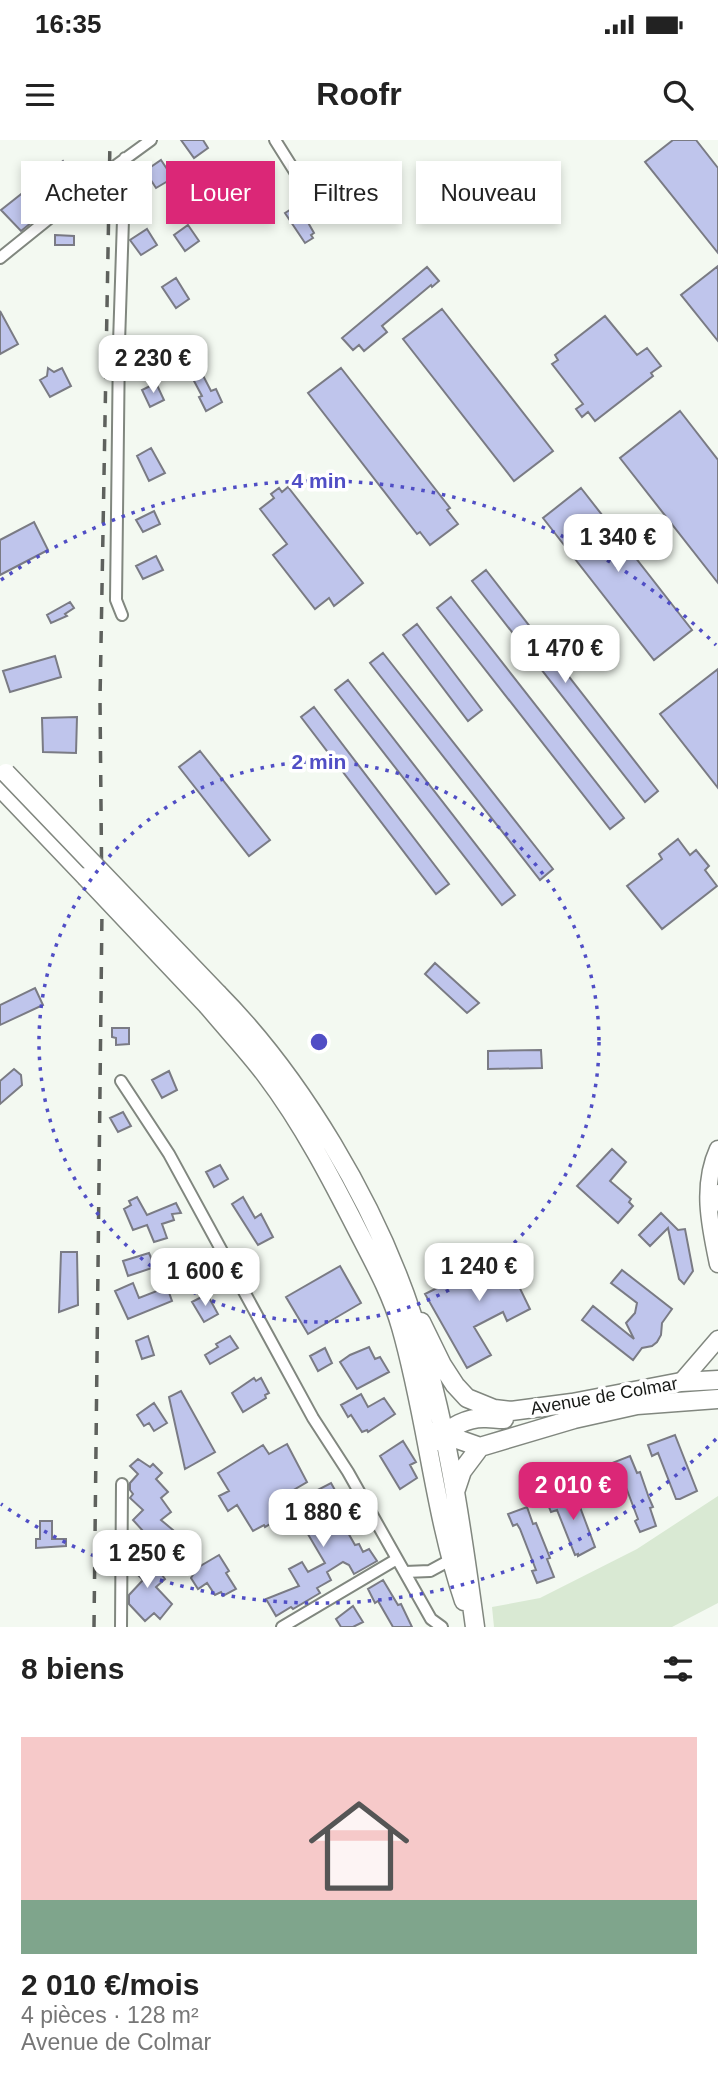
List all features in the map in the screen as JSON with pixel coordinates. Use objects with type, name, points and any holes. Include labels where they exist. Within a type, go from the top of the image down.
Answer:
[{"type":"main road","points":[[2,776],[86,877],[279,1065],[363,1198],[389,1251],[413,1316],[430,1428],[430,1456],[458,1554],[474,1627]]},
{"type":"main road","points":[[2,776],[213,1000],[286,1104],[347,1209],[375,1264],[400,1324],[430,1428],[454,1493],[458,1554]]},
{"type":"main road","name":"Avenue de Colmar","points":[[413,1316],[418,1318],[427,1331],[449,1376],[467,1398],[494,1409],[511,1411],[572,1403],[681,1382],[718,1380]]},
{"type":"main road","name":"Avenue de Colmar","points":[[480,1447],[574,1419],[637,1405],[718,1399]]},
{"type":"main road","points":[[430,1428],[460,1424],[477,1418],[510,1418],[572,1403]]},
{"type":"main road","points":[[430,1428],[480,1447],[466,1464],[454,1493]]},
{"type":"street","points":[[0,258],[151,140]]},
{"type":"street","points":[[275,140],[289,162]]},
{"type":"street","points":[[122,615],[116,600],[119,343],[125,158]]},
{"type":"street","points":[[121,1081],[169,1154],[313,1418],[388,1541],[431,1619],[442,1627]]},
{"type":"street","points":[[718,1149],[711,1168],[708,1206],[718,1264]]},
{"type":"street","points":[[710,1222],[718,1190]]},
{"type":"street","points":[[681,1382],[718,1339]]},
{"type":"street","points":[[121,1627],[122,1484]]},
{"type":"street","points":[[405,1572],[430,1571],[458,1554]]},
{"type":"street","points":[[282,1627],[397,1559]]},
{"type":"street","points":[[304,1615],[308,1627]]},
{"type":"green space","points":[[718,1496],[718,1603],[672,1627],[494,1627],[492,1607],[540,1598],[637,1549]]},
{"type":"building","points":[[181,140],[203,140],[208,148],[194,158]]},
{"type":"building","points":[[673,140],[696,140],[718,168],[718,253],[645,162]]},
{"type":"building","points":[[161,160],[166,168],[166,182],[156,188],[152,182],[152,166]]},
{"type":"building","points":[[21,194],[21,224],[30,224],[21,231],[1,210]]},
{"type":"building","points":[[292,224],[309,224],[314,233],[311,235],[313,238],[305,243]]},
{"type":"building","points":[[188,225],[199,241],[185,251],[174,235]]},
{"type":"building","points":[[147,229],[157,245],[141,255],[130,240]]},
{"type":"building","points":[[55,235],[74,236],[74,245],[55,245]]},
{"type":"building","points":[[718,266],[718,341],[681,295]]},
{"type":"building","points":[[427,267],[439,281],[382,326],[387,332],[364,351],[359,345],[353,350],[342,338]]},
{"type":"building","points":[[176,278],[189,299],[176,308],[162,287]]},
{"type":"building","points":[[442,309],[553,451],[514,481],[403,339]]},
{"type":"building","points":[[0,311],[18,344],[0,354]]},
{"type":"building","points":[[605,316],[637,355],[647,348],[661,366],[651,373],[653,376],[595,421],[588,412],[582,417],[576,409],[583,404],[552,364],[558,360],[555,355]]},
{"type":"building","points":[[191,345],[197,358],[195,360],[211,391],[216,389],[222,402],[206,411],[199,397],[202,396],[185,364],[171,371],[164,358]]},
{"type":"building","points":[[48,368],[54,372],[62,368],[71,386],[50,397],[40,380],[47,376]]},
{"type":"building","points":[[341,368],[450,508],[447,510],[458,524],[430,545],[420,532],[417,534],[308,393]]},
{"type":"building","points":[[156,383],[164,400],[150,407],[142,390]]},
{"type":"building","points":[[680,411],[718,460],[718,583],[620,458]]},
{"type":"building","points":[[151,448],[165,473],[149,481],[137,456]]},
{"type":"building","points":[[288,487],[363,583],[334,606],[329,598],[315,609],[273,555],[287,544],[260,509],[274,498],[271,494],[279,488],[282,492]]},
{"type":"building","points":[[581,488],[692,630],[654,660],[543,518]]},
{"type":"building","points":[[154,511],[160,524],[143,532],[136,520]]},
{"type":"building","points":[[34,522],[48,550],[0,575],[0,540]]},
{"type":"building","points":[[156,556],[163,570],[143,579],[136,566]]},
{"type":"building","points":[[486,570],[658,791],[645,802],[472,581]]},
{"type":"building","points":[[451,597],[624,818],[610,829],[437,608]]},
{"type":"building","points":[[70,602],[74,608],[65,614],[67,616],[51,623],[47,615]]},
{"type":"building","points":[[417,624],[482,710],[468,721],[403,635]]},
{"type":"building","points":[[383,653],[553,869],[540,880],[370,663]]},
{"type":"building","points":[[55,656],[61,677],[10,692],[3,671]]},
{"type":"building","points":[[718,669],[718,788],[660,714]]},
{"type":"building","points":[[348,680],[515,895],[502,905],[335,690]]},
{"type":"building","points":[[314,707],[449,884],[436,894],[301,717]]},
{"type":"building","points":[[77,717],[76,753],[43,752],[42,718]]},
{"type":"building","points":[[200,751],[270,840],[249,856],[179,767]]},
{"type":"building","points":[[678,839],[690,855],[696,850],[709,866],[705,870],[717,886],[662,929],[627,886],[662,859],[659,854]]},
{"type":"building","points":[[435,963],[479,1003],[467,1013],[425,974]]},
{"type":"building","points":[[35,988],[43,1005],[0,1025],[0,1005]]},
{"type":"building","points":[[112,1028],[129,1028],[129,1044],[116,1045]]},
{"type":"building","points":[[541,1050],[542,1068],[488,1069],[488,1051]]},
{"type":"building","points":[[14,1069],[21,1075],[22,1085],[0,1104],[0,1081]]},
{"type":"building","points":[[169,1071],[177,1090],[162,1098],[152,1080]]},
{"type":"building","points":[[123,1112],[131,1126],[118,1132],[110,1118]]},
{"type":"building","points":[[612,1149],[626,1162],[610,1181],[631,1199],[629,1202],[633,1206],[618,1223],[577,1186]]},
{"type":"building","points":[[220,1165],[228,1179],[214,1187],[206,1172]]},
{"type":"building","points":[[137,1197],[147,1215],[176,1203],[181,1213],[172,1214],[174,1220],[162,1224],[167,1238],[154,1242],[147,1225],[133,1230],[124,1209],[131,1205],[129,1201]]},
{"type":"building","points":[[243,1197],[255,1218],[261,1214],[273,1237],[258,1245],[232,1204]]},
{"type":"building","points":[[661,1213],[678,1230],[685,1229],[693,1271],[684,1284],[679,1279],[668,1228],[650,1246],[639,1235]]},
{"type":"building","points":[[526,1247],[531,1258],[510,1268],[530,1309],[507,1321],[503,1312],[474,1327],[491,1355],[467,1368],[425,1294],[511,1251],[512,1254]]},
{"type":"building","points":[[194,1250],[206,1278],[184,1288],[175,1272],[182,1269],[176,1256]]},
{"type":"building","points":[[61,1252],[77,1252],[78,1305],[59,1312]]},
{"type":"building","points":[[149,1253],[155,1267],[128,1276],[123,1261]]},
{"type":"building","points":[[340,1266],[361,1303],[308,1334],[286,1297]]},
{"type":"building","points":[[622,1270],[672,1309],[662,1323],[657,1342],[642,1348],[633,1360],[582,1320],[593,1306],[634,1339],[626,1323],[635,1313],[637,1303],[611,1283]]},
{"type":"building","points":[[133,1283],[139,1298],[167,1287],[172,1301],[128,1319],[115,1291]]},
{"type":"building","points":[[207,1294],[218,1314],[204,1322],[192,1302]]},
{"type":"building","points":[[148,1336],[154,1355],[142,1359],[136,1341]]},
{"type":"building","points":[[230,1336],[238,1348],[210,1364],[205,1355],[218,1347],[216,1344]]},
{"type":"building","points":[[369,1347],[375,1359],[380,1357],[389,1372],[357,1389],[340,1362]]},
{"type":"building","points":[[325,1348],[332,1363],[318,1371],[310,1356]]},
{"type":"building","points":[[254,1378],[256,1381],[261,1378],[269,1393],[265,1395],[266,1398],[243,1412],[232,1393]]},
{"type":"building","points":[[181,1391],[215,1452],[185,1469],[169,1397]]},
{"type":"building","points":[[361,1394],[368,1407],[384,1398],[395,1414],[368,1432],[362,1432],[341,1405]]},
{"type":"building","points":[[154,1403],[167,1423],[154,1431],[149,1423],[144,1426],[137,1415]]},
{"type":"building","points":[[675,1435],[697,1491],[680,1499],[676,1499],[658,1453],[652,1456],[648,1445]]},
{"type":"building","points":[[403,1441],[416,1462],[410,1465],[417,1478],[400,1489],[380,1456]]},
{"type":"building","points":[[287,1444],[307,1482],[285,1495],[294,1510],[253,1531],[237,1505],[228,1511],[219,1496],[229,1491],[218,1473],[263,1445],[269,1454]]},
{"type":"building","points":[[630,1456],[637,1473],[640,1472],[653,1507],[650,1508],[656,1526],[640,1532],[627,1490],[620,1473],[616,1475],[612,1463]]},
{"type":"building","points":[[138,1459],[150,1467],[153,1464],[162,1473],[156,1479],[168,1492],[161,1498],[171,1512],[161,1520],[179,1535],[163,1553],[133,1520],[143,1510],[130,1498],[133,1494],[130,1483],[138,1474],[130,1466]]},
{"type":"building","points":[[331,1483],[355,1526],[347,1531],[355,1545],[359,1544],[363,1552],[369,1549],[377,1561],[354,1574],[349,1565],[343,1562],[327,1572],[331,1580],[317,1588],[320,1593],[276,1616],[266,1599],[299,1586],[289,1569],[302,1562],[308,1572],[325,1563],[299,1519],[314,1511],[306,1496]]},
{"type":"building","points":[[574,1491],[595,1547],[578,1556],[575,1555],[557,1510],[551,1512],[547,1502]]},
{"type":"building","points":[[527,1507],[550,1558],[547,1559],[554,1577],[537,1583],[532,1571],[536,1570],[520,1529],[517,1524],[513,1526],[508,1514]]},
{"type":"building","points":[[40,1521],[52,1521],[52,1539],[66,1539],[66,1546],[36,1548],[36,1539],[40,1539]]},
{"type":"building","points":[[133,1547],[139,1553],[137,1557],[152,1572],[156,1567],[165,1579],[156,1587],[172,1604],[160,1619],[154,1613],[145,1621],[129,1604],[129,1595],[143,1580],[129,1566],[129,1550]]},
{"type":"building","points":[[219,1555],[236,1589],[223,1596],[221,1592],[215,1595],[207,1583],[198,1589],[191,1578],[197,1568]]},
{"type":"building","points":[[383,1580],[398,1605],[401,1604],[412,1627],[393,1627],[378,1601],[375,1603],[368,1589]]},
{"type":"building","points":[[353,1606],[363,1622],[353,1627],[341,1627],[336,1619]]},
{"type":"railway","points":[[94,1627],[102,910],[100,700],[110,140]]}]
